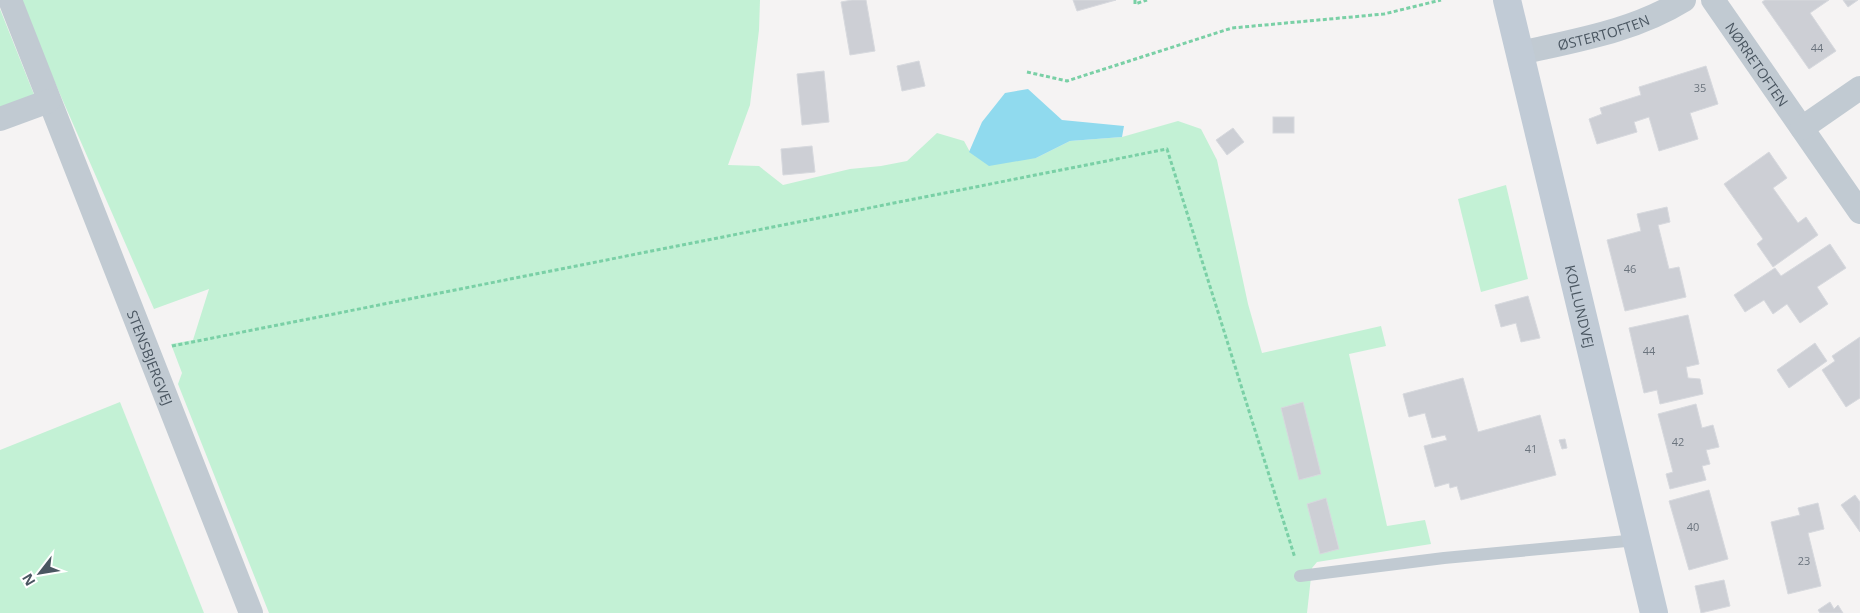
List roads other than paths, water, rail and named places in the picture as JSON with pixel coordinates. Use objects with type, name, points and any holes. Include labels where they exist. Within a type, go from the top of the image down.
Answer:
[{"type":"street","name":"STENSBJERGVEJ","points":[[10,0],[251,613]]},
{"type":"street","name":"KOLLUNDVEJ","points":[[1508,0],[1654,613]]},
{"type":"street","name":"ØSTERTOFTEN","points":[[1520,53],[1623,29],[1661,14],[1684,0]]},
{"type":"street","name":"NØRRETOFTEN","points":[[1713,0],[1860,212]]},
{"type":"street","points":[[1802,128],[1860,88]]},
{"type":"street","points":[[0,119],[49,100]]},
{"type":"lane","points":[[1300,576],[1444,558],[1637,540]]},
{"type":"water","points":[[1028,89],[1062,120],[1124,126],[1122,137],[1070,141],[1036,158],[989,166],[969,152],[982,122],[1005,93]]}]
